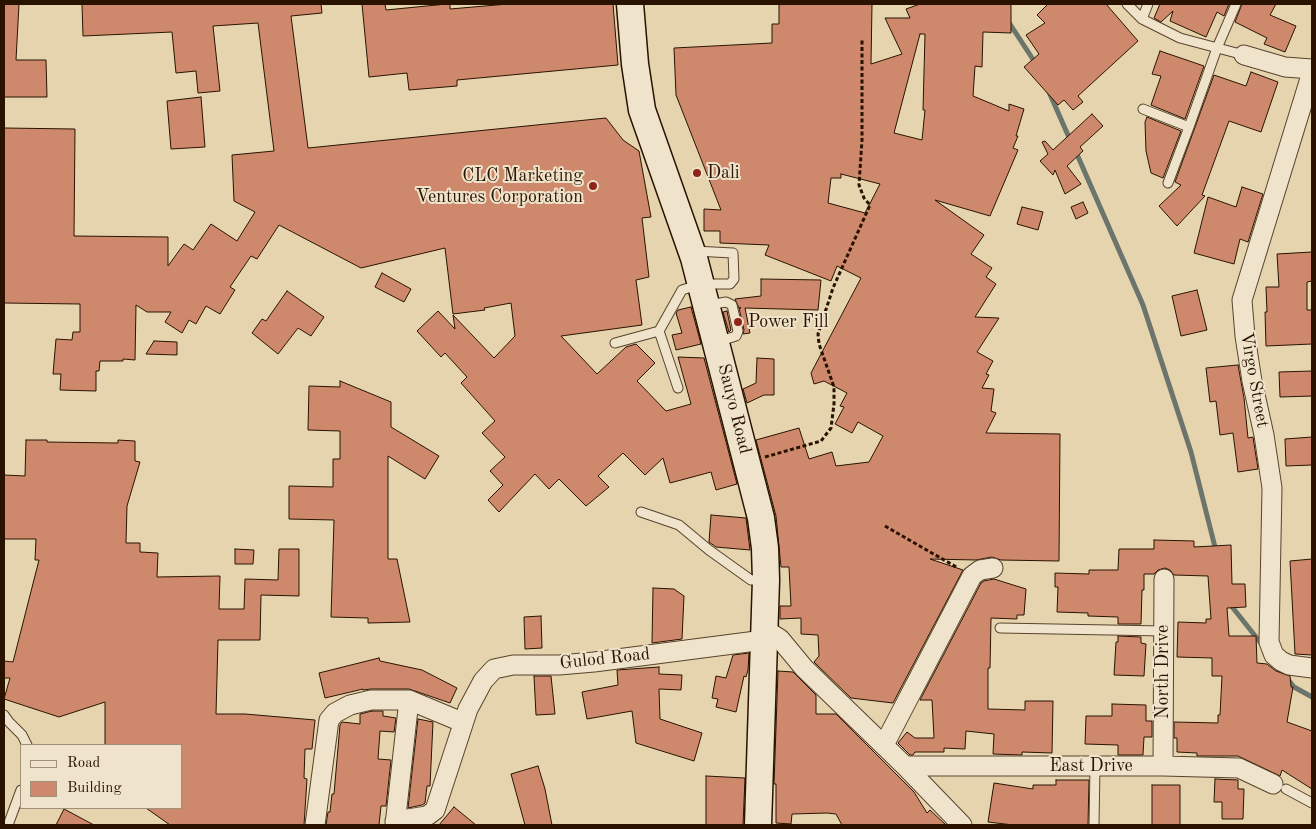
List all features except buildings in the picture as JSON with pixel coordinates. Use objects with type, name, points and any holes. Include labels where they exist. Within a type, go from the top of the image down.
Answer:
[{"type":"main road","name":"Sauyo Road","points":[[630,4],[635,64],[642,110],[692,251],[761,518],[765,548],[766,580],[758,825]]},
{"type":"street","points":[[1244,55],[1284,67],[1312,71]]},
{"type":"street","name":"Virgo Street","points":[[1312,71],[1242,300],[1252,381],[1264,435],[1272,488],[1270,642],[1274,654],[1281,661],[1289,665],[1312,668]]},
{"type":"street","points":[[884,745],[972,576],[980,570],[992,568]]},
{"type":"street","name":"North Drive","points":[[1163,766],[1164,580]]},
{"type":"street","points":[[764,644],[772,634],[780,639],[804,668],[884,745],[962,825]]},
{"type":"street","name":"Gulod Road","points":[[395,823],[427,816],[435,810],[465,716],[488,674],[494,669],[504,666],[576,664],[764,644],[791,663],[804,668]]},
{"type":"street","points":[[315,825],[330,720],[335,713],[350,705],[371,700],[409,700],[465,716]]},
{"type":"street","points":[[395,823],[409,700]]},
{"type":"street","name":"East Drive","points":[[905,766],[1163,766],[1239,768],[1280,786]]},
{"type":"lane","points":[[1127,4],[1142,18],[1180,38],[1244,55]]},
{"type":"lane","points":[[1142,18],[1148,4]]},
{"type":"lane","points":[[1168,183],[1217,48],[1236,4]]},
{"type":"lane","points":[[1143,109],[1189,127]]},
{"type":"lane","points":[[614,343],[659,331],[682,290],[704,295],[733,282],[734,255],[730,252],[692,251]]},
{"type":"lane","points":[[659,331],[678,388]]},
{"type":"lane","points":[[641,512],[679,525],[708,550],[751,580],[766,580]]},
{"type":"lane","points":[[1000,628],[1164,631]]},
{"type":"lane","points":[[4,715],[22,735],[26,744]]},
{"type":"lane","points":[[1094,825],[1095,767]]},
{"type":"lane","points":[[1280,786],[1312,803]]},
{"type":"lane","points":[[8,825],[20,793]]},
{"type":"path","points":[[747,462],[821,441],[831,428],[834,387],[820,349],[818,334],[833,288],[870,205],[864,198],[859,185],[862,140],[862,40]]},
{"type":"path","points":[[885,526],[972,576]]},
{"type":"waterway","points":[[1008,21],[1036,64]]},
{"type":"waterway","points":[[1049,92],[1071,142]]},
{"type":"waterway","points":[[1076,152],[1143,305],[1191,452],[1216,551]]},
{"type":"waterway","points":[[1229,603],[1264,647]]},
{"type":"waterway","points":[[1279,668],[1294,687],[1312,697]]},
{"type":"place","name":"Dali","points":[[697,173]]},
{"type":"place","name":"CLC Marketing Ventures Corporation","points":[[593,186]]},
{"type":"place","name":"Power Fill","points":[[738,322]]}]
